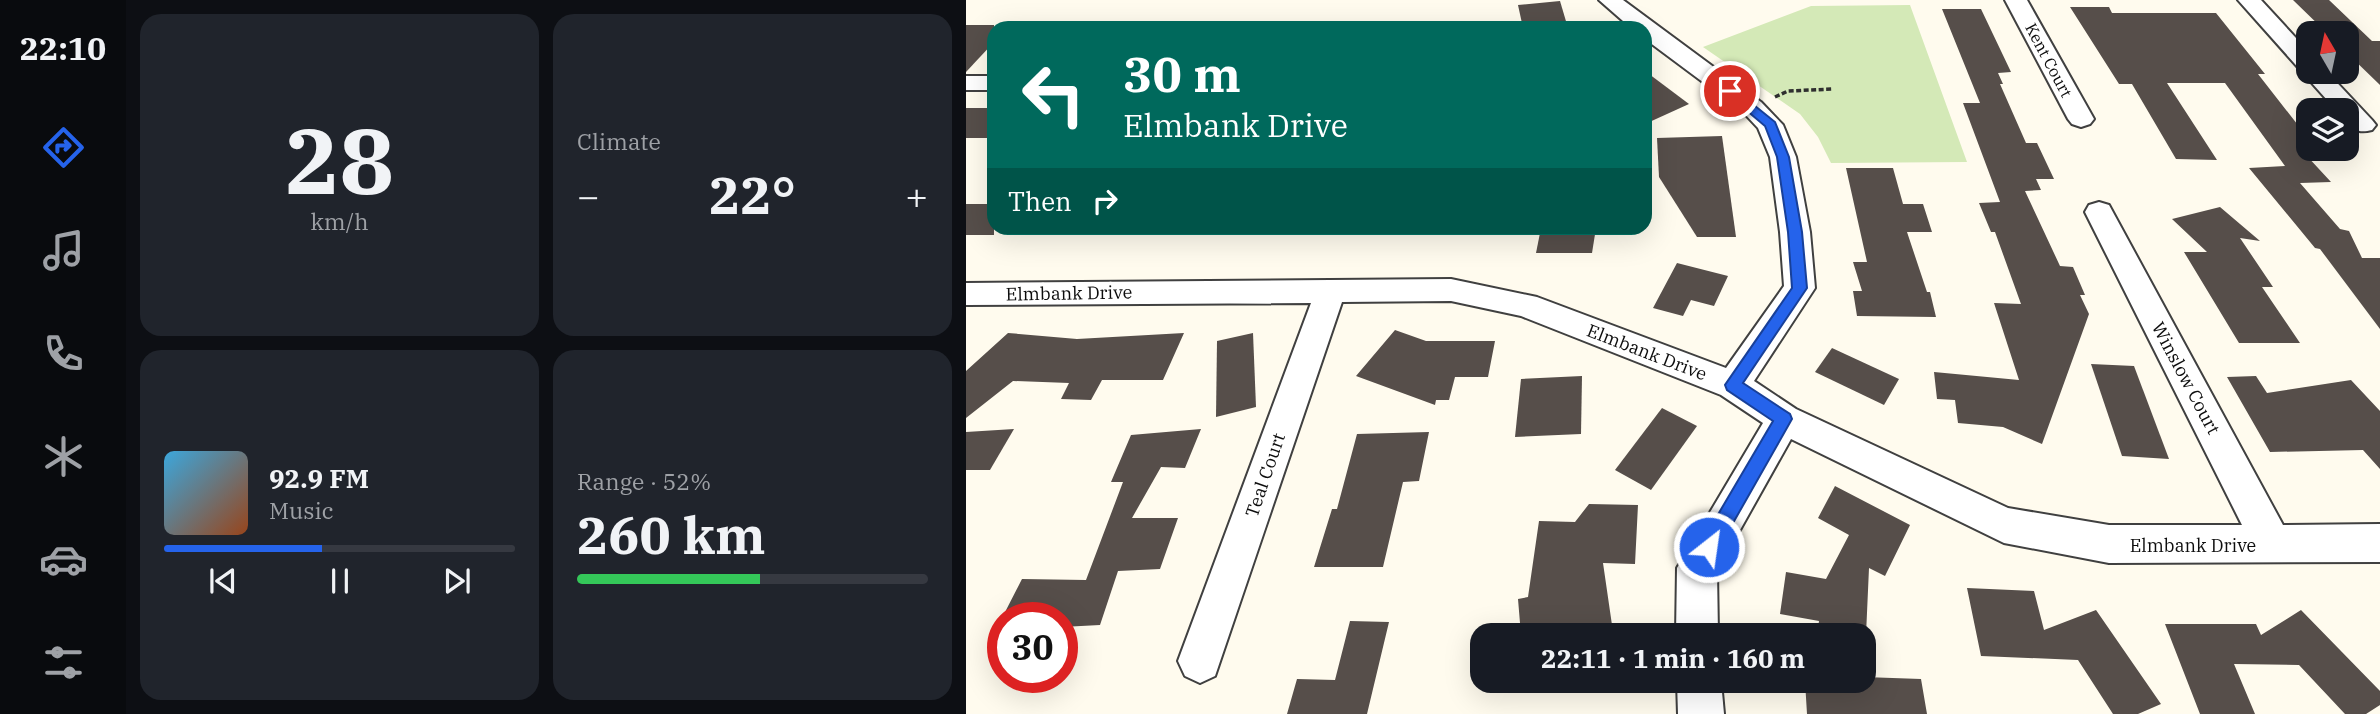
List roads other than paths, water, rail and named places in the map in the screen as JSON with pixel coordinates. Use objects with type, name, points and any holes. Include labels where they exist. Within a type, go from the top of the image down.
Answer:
[{"type":"street","points":[[1615,4],[1642,0]]},
{"type":"street","name":"Kent Court","points":[[2016,0],[2081,119]]},
{"type":"street","points":[[2249,0],[2296,52]]},
{"type":"street","points":[[1615,4],[1633,21]]},
{"type":"street","points":[[1652,39],[1752,107],[1770,124],[1783,157],[1795,232],[1800,288],[1733,385]]},
{"type":"street","points":[[966,83],[987,83]]},
{"type":"street","points":[[2325,84],[2363,125]]},
{"type":"street","name":"Winslow Court","points":[[2099,212],[2273,545]]},
{"type":"street","name":"Teal Court","points":[[1200,661],[1331,290]]},
{"type":"street","name":"Elmbank Drive","points":[[968,296],[1451,290],[1526,304],[1733,385],[1784,419],[2004,525],[2109,544],[2380,543]]},
{"type":"street","points":[[1698,623],[1697,568],[1784,419]]},
{"type":"street","points":[[1700,693],[1701,714]]}]
